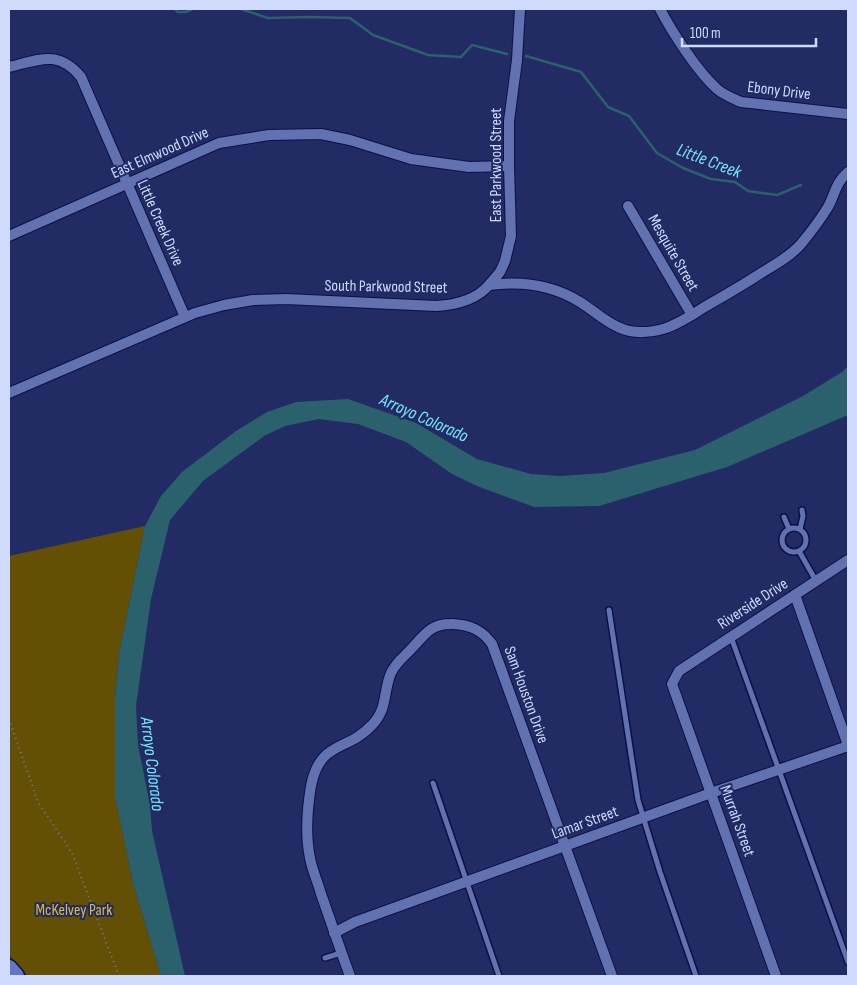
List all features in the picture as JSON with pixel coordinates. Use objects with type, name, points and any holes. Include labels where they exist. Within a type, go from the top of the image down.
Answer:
[{"type":"main road","points":[[9,968],[16,976]]},
{"type":"street","name":"East Parkwood Street","points":[[489,286],[500,272],[505,261],[511,236],[509,121],[517,60],[520,9]]},
{"type":"street","name":"Ebony Drive","points":[[660,9],[669,27],[697,65],[716,88],[728,96],[741,102],[848,114]]},
{"type":"street","name":"Little Creek Drive","points":[[9,67],[41,59],[53,59],[64,61],[81,77],[185,317]]},
{"type":"street","name":"East Elmwood Drive","points":[[9,236],[218,142],[269,136],[321,134],[350,140],[411,159],[468,167],[509,166]]},
{"type":"street","name":"South Parkwood Street","points":[[9,393],[185,317],[224,305],[253,300],[436,306],[449,305],[474,296],[489,286],[529,284],[554,289],[580,302],[619,328],[634,332],[663,329],[692,315],[777,262],[798,246],[820,219],[829,205],[834,190],[842,177],[848,172]]},
{"type":"street","name":"Mesquite Street","points":[[628,206],[692,315]]},
{"type":"street","name":"Riverside Drive","points":[[676,675],[848,560]]},
{"type":"street","points":[[795,595],[848,746]]},
{"type":"street","name":"Sam Houston Drive","points":[[350,976],[310,859],[307,814],[315,772],[325,754],[363,733],[372,725],[384,705],[388,682],[397,663],[428,630],[437,626],[458,624],[477,629],[485,634],[492,644],[612,976]]},
{"type":"street","name":"Murrah Street","points":[[676,675],[672,684],[776,976]]},
{"type":"street","name":"Lamar Street","points":[[334,933],[356,922],[848,746]]},
{"type":"lane","points":[[800,529],[803,516],[802,510]]},
{"type":"lane","points":[[784,517],[789,529]]},
{"type":"lane","points":[[789,529],[800,529]]},
{"type":"lane","points":[[789,529],[783,539],[785,546],[791,551],[802,549],[806,542],[805,535],[800,529]]},
{"type":"lane","points":[[799,550],[816,581]]},
{"type":"lane","points":[[609,610],[638,800],[696,976]]},
{"type":"lane","points":[[731,637],[848,962]]},
{"type":"lane","points":[[433,783],[499,976]]},
{"type":"lane","points":[[325,958],[342,952]]},
{"type":"path","points":[[9,719],[38,802],[72,853],[119,976]]},
{"type":"green space","name":"McKelvey Park","points":[[145,526],[119,653],[115,696],[116,801],[133,883],[161,976],[28,976],[9,955],[9,556]]},
{"type":"shaded area","name":"Arroyo Colorado","points":[[848,366],[848,415],[727,467],[599,506],[534,507],[477,486],[452,474],[406,442],[358,424],[319,419],[285,426],[264,436],[203,481],[170,520],[151,599],[136,706],[138,745],[150,805],[152,831],[185,976],[161,976],[133,883],[115,797],[115,697],[119,653],[145,526],[161,496],[182,472],[236,431],[267,412],[296,402],[348,399],[416,423],[477,459],[531,474],[560,476],[604,473],[695,450],[803,396],[842,372]]},
{"type":"waterway","name":"Little Creek","points":[[175,9],[178,12],[186,12],[193,9]]},
{"type":"waterway","name":"Little Creek","points":[[241,9],[268,18],[350,18],[373,35],[428,55],[461,57],[472,45],[507,54]]},
{"type":"waterway","name":"Little Creek","points":[[526,56],[581,72],[608,107],[629,116],[657,153],[683,168],[711,179],[735,182],[748,191],[777,195],[801,185]]}]
